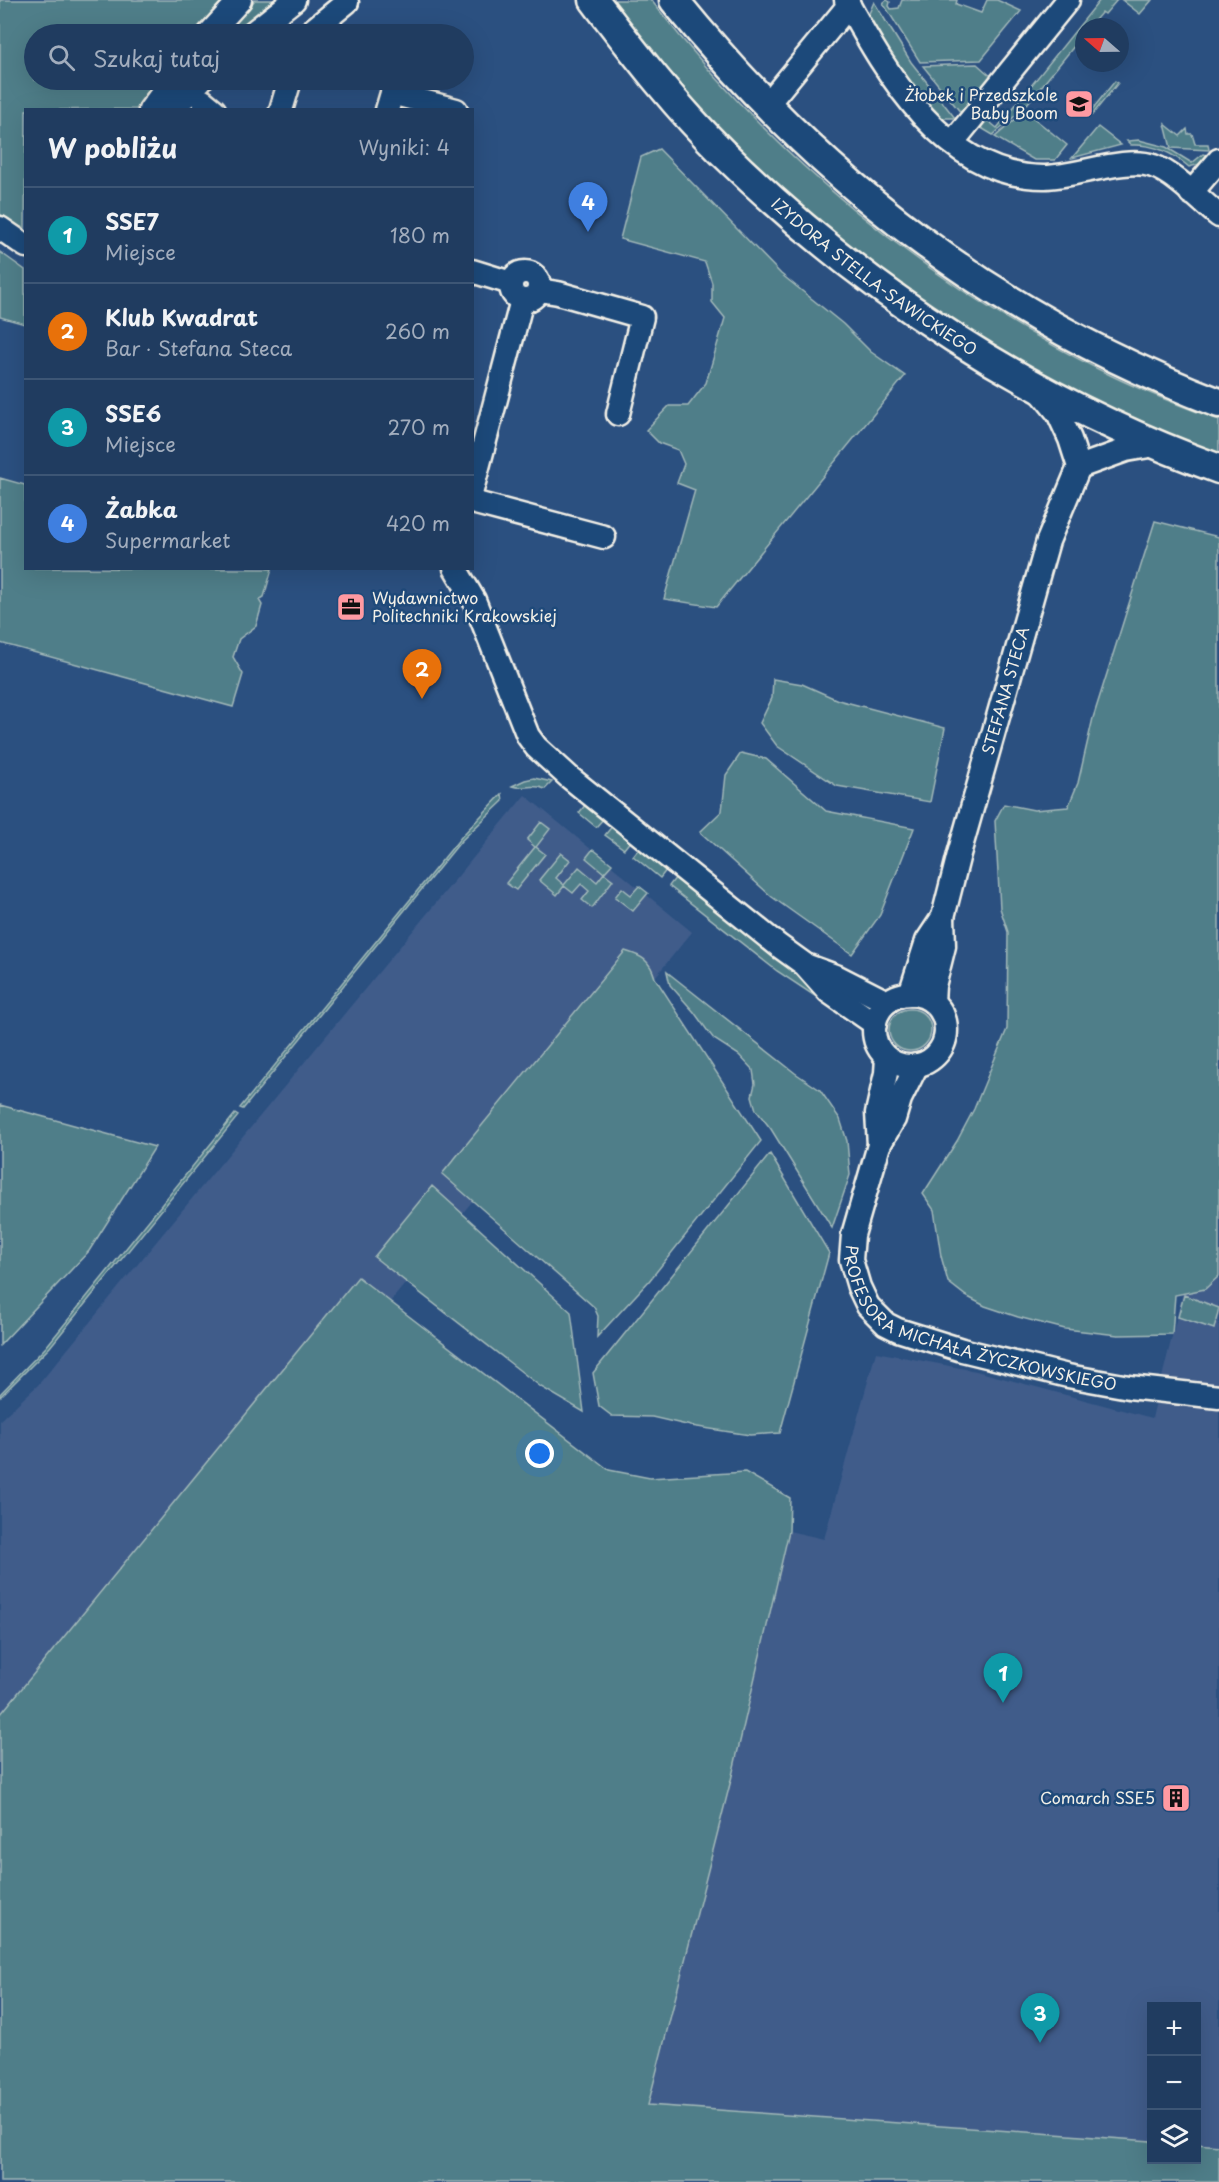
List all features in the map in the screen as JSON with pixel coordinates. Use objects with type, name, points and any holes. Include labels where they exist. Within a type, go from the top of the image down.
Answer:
[{"type":"main road","name":"IZYDORA STELLA-SAWICKIEGO","points":[[594,0],[652,75],[721,151],[837,255],[933,325],[1038,389],[1155,446],[1219,469]]},
{"type":"main road","points":[[674,0],[706,40],[766,106],[869,201],[944,258],[1032,313],[1084,342],[1150,374],[1219,403]]},
{"type":"street","points":[[218,24],[240,0]]},
{"type":"street","points":[[264,24],[294,0]]},
{"type":"street","points":[[952,143],[1068,0]]},
{"type":"street","points":[[320,24],[347,2]]},
{"type":"street","points":[[766,106],[847,3],[877,53],[909,98],[939,132],[984,163],[1029,176],[1059,176],[1127,164],[1150,165],[1166,173],[1219,216]]},
{"type":"street","points":[[151,108],[165,90]]},
{"type":"street","points":[[282,108],[287,90]]},
{"type":"street","points":[[388,108],[392,93],[448,108]]},
{"type":"street","points":[[177,108],[206,97]]},
{"type":"street","points":[[1191,193],[1219,160]]},
{"type":"street","points":[[0,228],[24,245]]},
{"type":"street","points":[[474,273],[524,291],[558,293],[642,317],[618,414]]},
{"type":"street","points":[[474,482],[524,291]]},
{"type":"street","points":[[1038,389],[1058,413],[1079,467],[1125,450],[1155,446]]},
{"type":"street","name":"STEFANA STECA","points":[[933,1002],[934,986],[944,946],[943,917],[1045,552],[1079,467]]},
{"type":"street","points":[[474,503],[604,537]]},
{"type":"street","points":[[455,570],[474,600],[515,706],[536,747],[568,777],[804,964],[829,992],[875,1024]]},
{"type":"street","name":"STEFANA STECA","points":[[910,994],[927,941],[943,917]]},
{"type":"street","points":[[804,964],[838,977],[887,1002]]},
{"type":"street","points":[[910,994],[933,1002],[941,1011],[946,1033],[944,1045],[937,1054],[928,1062],[906,1066],[887,1058],[877,1042],[875,1024],[881,1008],[898,996],[910,994]]},
{"type":"street","name":"PROFESORA MICHAŁA ŻYCZKOWSKIEGO","points":[[879,1145],[877,1113],[887,1058]]},
{"type":"street","name":"PROFESORA MICHAŁA ŻYCZKOWSKIEGO","points":[[917,1065],[900,1099],[894,1119],[879,1145],[853,1235],[851,1260],[862,1296],[868,1306],[886,1324],[915,1337],[1068,1376],[1129,1387],[1219,1397]]},
{"type":"shaded area","points":[[525,795],[692,932],[209,1524],[0,1760],[0,1420],[38,1385]]},
{"type":"shaded area","points":[[1219,1260],[1219,2146],[1201,2144],[1201,2002],[1147,2002],[1147,2141],[648,2105],[731,1780],[789,1531],[824,1539],[876,1352],[976,1371],[1152,1418],[1183,1292]]},
{"type":"green space","points":[[0,0],[227,0],[207,24],[24,24],[24,90],[155,90],[142,108],[24,108],[24,229],[0,214]]},
{"type":"green space","points":[[255,0],[274,0],[245,24],[233,24]]},
{"type":"green space","points":[[612,0],[651,0],[697,57],[799,161],[854,210],[911,255],[971,296],[1098,369],[1219,420],[1219,454],[1118,412],[1059,383],[947,317],[894,279],[792,197],[744,152],[676,80]]},
{"type":"green space","points":[[887,0],[890,2],[891,9],[899,8],[902,0],[957,0],[956,4],[981,13],[987,0],[997,0],[1021,11],[981,60],[920,62],[883,3]]},
{"type":"green space","points":[[1100,0],[1117,0],[1105,14],[1102,12],[1097,18],[1086,18]]},
{"type":"green space","points":[[1122,0],[1152,0],[1140,14]]},
{"type":"green space","points":[[874,2],[911,62],[955,118],[942,118],[936,115],[907,78],[867,18]]},
{"type":"green space","points":[[1075,31],[1075,45],[1023,109],[993,135],[978,126],[982,121],[987,120],[997,128]]},
{"type":"green space","points":[[977,64],[994,79],[962,114],[923,66]]},
{"type":"green space","points":[[1115,81],[1118,83],[1092,115],[1090,112]]},
{"type":"green space","points":[[1025,111],[1067,145],[1055,160],[1034,160],[995,137]]},
{"type":"green space","points":[[1165,124],[1180,136],[1187,129],[1188,134],[1192,134],[1195,144],[1208,144],[1209,150],[1171,148]]},
{"type":"green space","points":[[1098,127],[1121,145],[1072,158]]},
{"type":"green space","points":[[1139,140],[1166,147],[1192,163],[1203,154],[1208,155],[1200,164],[1189,167],[1162,150],[1131,145],[1127,141]]},
{"type":"green space","points":[[659,149],[781,274],[843,324],[871,352],[905,376],[716,607],[664,599],[695,490],[677,483],[684,464],[678,450],[659,443],[646,430],[669,406],[688,406],[706,383],[725,318],[712,302],[712,283],[705,262],[620,239],[641,157]]},
{"type":"green space","points":[[0,252],[24,269],[24,324],[0,317]]},
{"type":"green space","points":[[0,478],[24,485],[24,570],[272,570],[264,597],[259,600],[262,605],[256,626],[239,639],[233,657],[243,674],[233,707],[0,643]]},
{"type":"green space","points":[[1155,521],[1219,537],[1219,1276],[1205,1289],[1175,1295],[1172,1334],[1118,1335],[1065,1329],[1018,1317],[985,1306],[966,1296],[948,1282],[941,1256],[934,1210],[923,1194],[957,1141],[974,1109],[1007,1029],[1008,932],[1000,908],[995,821],[1004,804],[1034,810],[1068,807],[1078,783],[1093,718]]},
{"type":"green space","points":[[773,679],[802,684],[838,700],[945,728],[930,802],[837,786],[777,746],[760,723],[772,698]]},
{"type":"green space","points":[[741,753],[766,759],[826,811],[914,828],[880,915],[852,954],[772,897],[700,832],[722,811],[726,775]]},
{"type":"green space","points":[[534,778],[552,782],[545,789],[512,786],[525,780]]},
{"type":"green space","points":[[502,794],[503,801],[461,841],[243,1109],[240,1108],[462,836]]},
{"type":"green space","points":[[586,804],[604,818],[596,827],[579,813]]},
{"type":"green space","points":[[541,822],[550,829],[536,847],[545,854],[516,890],[506,883],[535,847],[527,840]]},
{"type":"green space","points":[[613,825],[631,840],[624,849],[605,835]]},
{"type":"green space","points":[[640,847],[667,869],[660,878],[633,856]]},
{"type":"green space","points":[[593,849],[612,864],[604,873],[586,858]]},
{"type":"green space","points":[[561,853],[570,860],[556,878],[564,885],[579,867],[597,882],[604,873],[613,880],[592,908],[582,900],[589,891],[581,884],[573,893],[564,886],[557,895],[539,880]]},
{"type":"green space","points":[[676,877],[824,996],[830,1006],[777,971],[669,886]]},
{"type":"green space","points":[[639,886],[648,893],[633,911],[615,897],[622,888],[631,895]]},
{"type":"green space","points":[[625,951],[641,957],[648,963],[655,978],[761,1141],[649,1281],[597,1337],[598,1316],[594,1307],[442,1174]]},
{"type":"green space","points":[[667,972],[795,1073],[820,1090],[840,1119],[847,1141],[850,1175],[832,1228],[771,1129],[756,1110],[752,1096],[755,1084],[753,1070],[739,1055],[714,1039],[670,985]]},
{"type":"green space","points":[[910,1009],[918,1010],[925,1015],[930,1022],[930,1038],[925,1045],[918,1050],[910,1051],[902,1050],[895,1045],[890,1038],[889,1030],[890,1022],[895,1015],[902,1010]]},
{"type":"green space","points":[[0,1105],[155,1147],[89,1251],[0,1345]]},
{"type":"green space","points":[[235,1114],[238,1116],[50,1347],[0,1397],[0,1394],[46,1347]]},
{"type":"green space","points":[[770,1154],[829,1253],[780,1433],[750,1435],[691,1426],[652,1417],[612,1416],[599,1406],[593,1373]]},
{"type":"green space","points":[[432,1186],[571,1312],[584,1412],[541,1387],[374,1257]]},
{"type":"green space","points":[[358,1277],[609,1470],[650,1478],[745,1472],[790,1498],[789,1531],[731,1780],[648,2105],[1147,2141],[1147,2164],[1201,2164],[1201,2144],[1219,2146],[1219,2182],[0,2182],[0,1715]]},
{"type":"green space","points":[[1184,1295],[1219,1308],[1214,1329],[1178,1317]]},
{"type":"place","name":"Żłobek i Przedszkole Baby Boom","points":[[1079,104]]},
{"type":"place","name":"Żabka","points":[[588,232]]},
{"type":"place","name":"Wydawnictwo Politechniki Krakowskiej","points":[[351,607]]},
{"type":"place","name":"Klub Kwadrat","points":[[422,699]]},
{"type":"place","name":"SSE7","points":[[1003,1703]]},
{"type":"place","name":"Comarch SSE5","points":[[1176,1798]]},
{"type":"place","name":"SSE6","points":[[1040,2043]]}]
